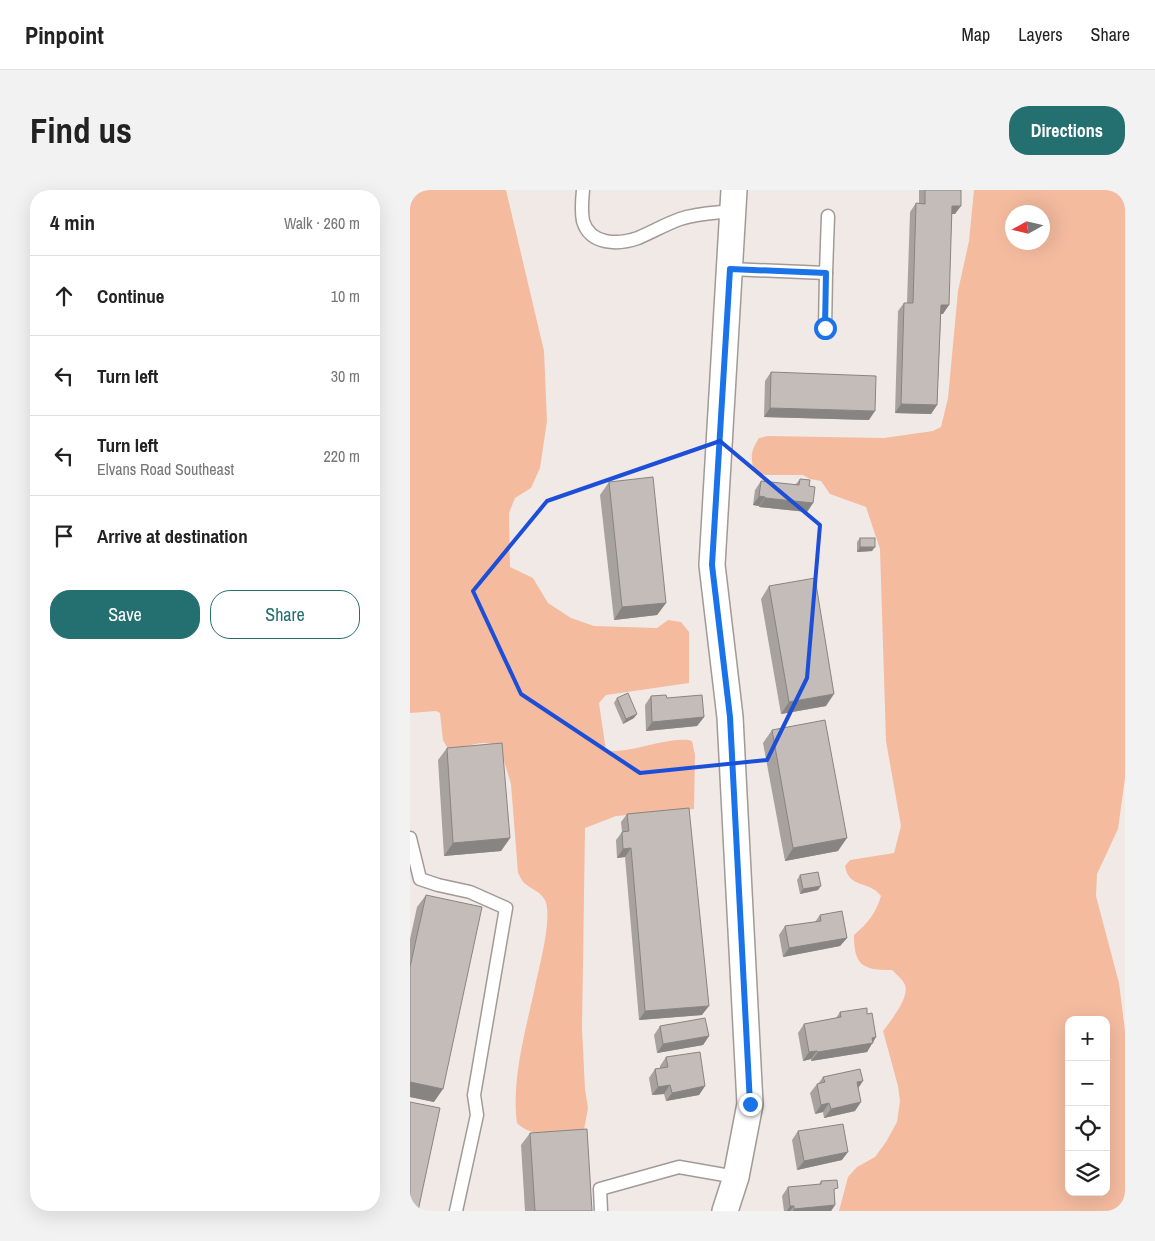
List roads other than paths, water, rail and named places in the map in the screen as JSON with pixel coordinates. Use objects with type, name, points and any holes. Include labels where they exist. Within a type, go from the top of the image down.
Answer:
[{"type":"street","points":[[725,1211],[736,1177],[750,1104],[730,717],[712,565],[733,201]]},
{"type":"lane","points":[[583,190],[581,207],[584,222],[590,233],[601,241],[618,242],[636,238],[733,201]]},
{"type":"lane","points":[[825,328],[828,216]]},
{"type":"lane","points":[[730,269],[826,273]]},
{"type":"lane","points":[[410,838],[420,878],[438,885],[470,892],[506,908],[474,1094],[477,1115],[456,1211]]},
{"type":"lane","points":[[601,1211],[600,1189],[679,1167],[736,1177]]}]
